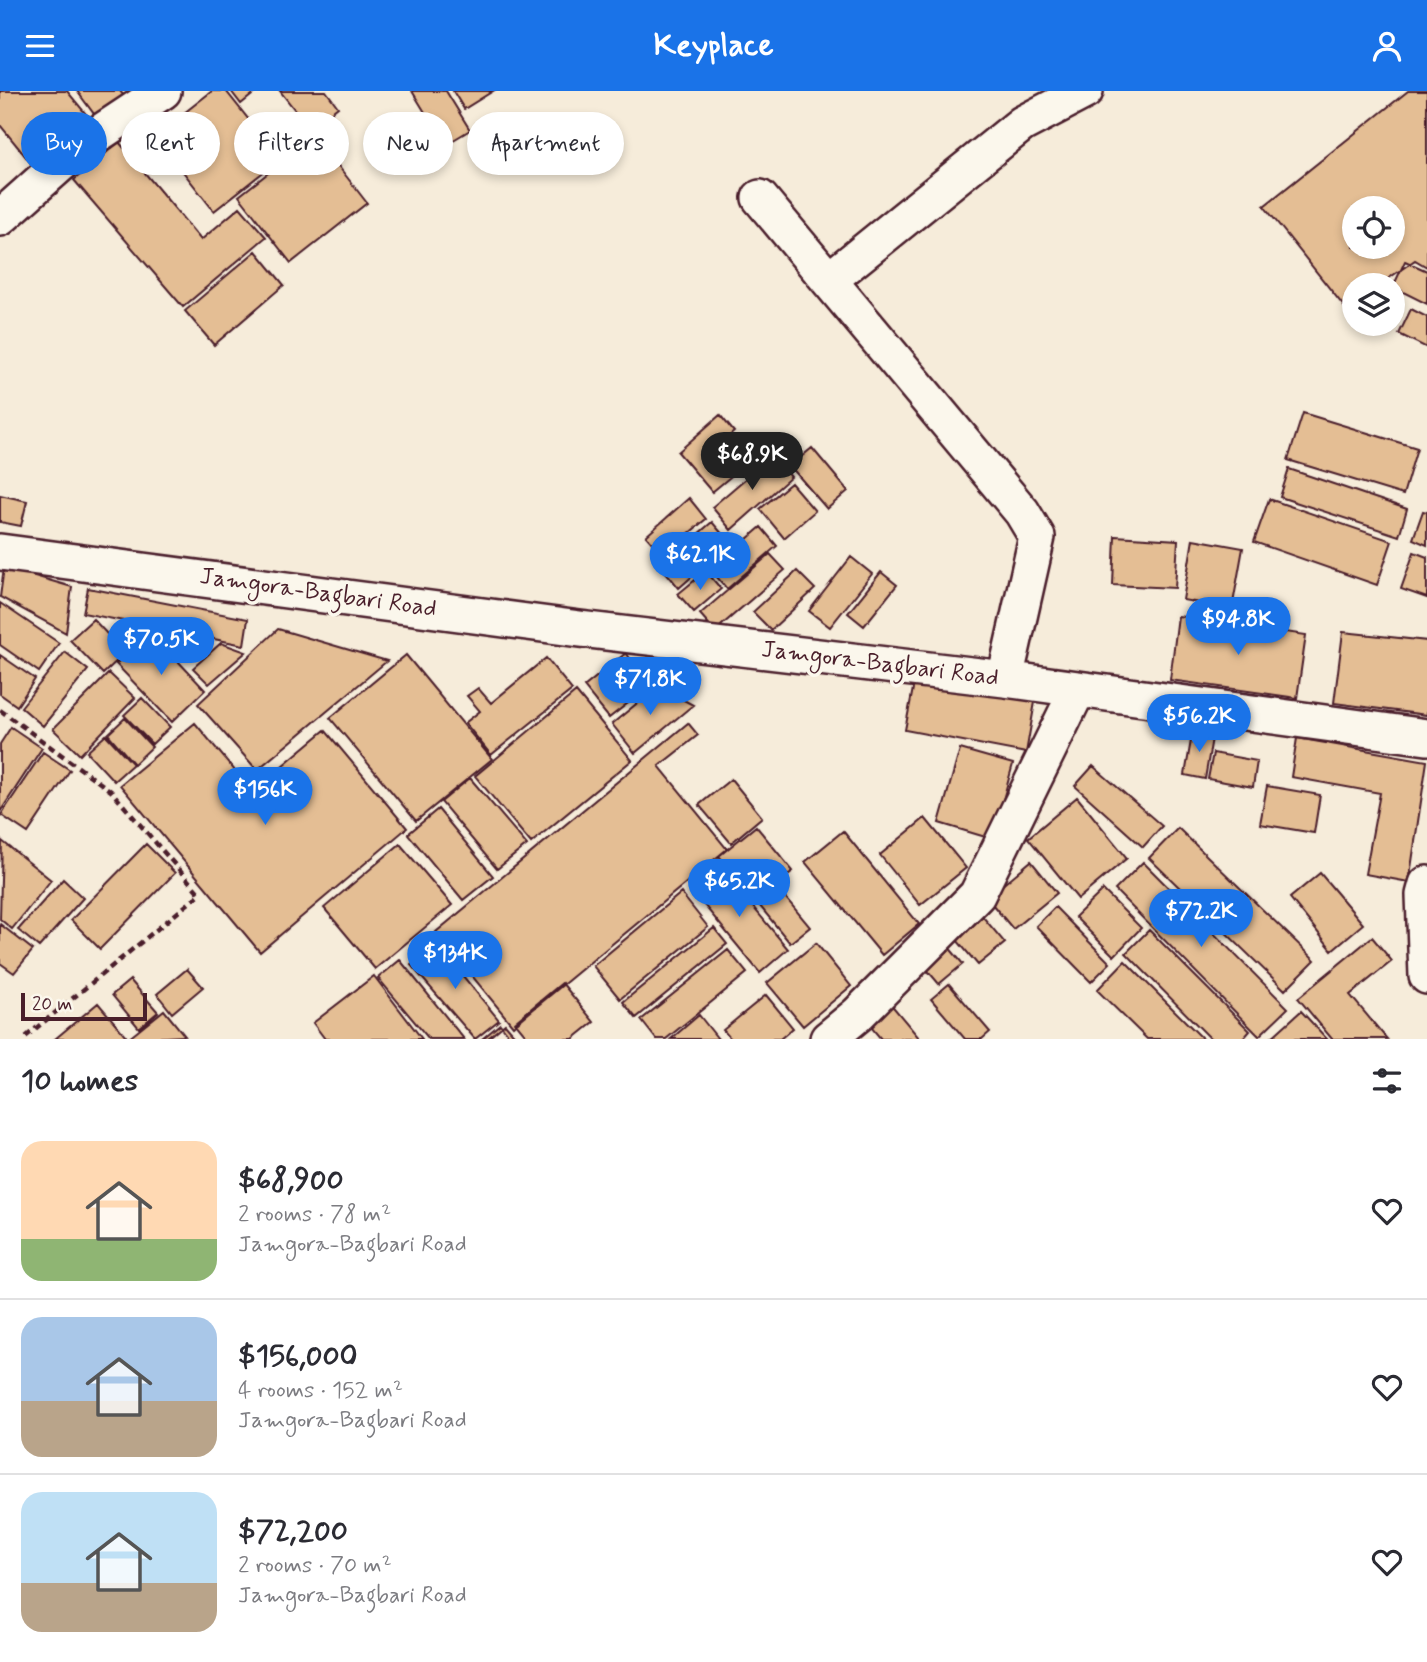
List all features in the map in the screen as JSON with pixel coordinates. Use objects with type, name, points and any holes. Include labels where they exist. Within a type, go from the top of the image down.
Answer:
[{"type":"street","points":[[0,218],[83,144],[163,91]]},
{"type":"street","points":[[829,281],[1023,124],[1085,91]]},
{"type":"street","points":[[760,198],[1022,512],[1037,537],[1005,679]]},
{"type":"street","name":"Jamgora-Bagbari Road","points":[[0,552],[580,629],[1005,679],[1427,737]]},
{"type":"street","points":[[828,1039],[857,1015],[977,895],[1078,689]]},
{"type":"street","points":[[1427,884],[1424,895],[1427,977]]},
{"type":"path","points":[[0,710],[111,791],[201,894],[23,1039]]},
{"type":"building","points":[[0,91],[67,91],[84,112],[21,112],[21,151],[0,125]]},
{"type":"building","points":[[77,91],[120,91],[125,97],[105,112],[93,112]]},
{"type":"building","points":[[212,91],[226,91],[243,112],[234,112],[234,175],[260,175],[214,211],[186,175],[220,175],[220,112],[185,112]]},
{"type":"building","points":[[231,91],[257,91],[241,104]]},
{"type":"building","points":[[280,91],[326,91],[338,107],[332,112],[297,112]]},
{"type":"building","points":[[412,91],[446,91],[467,125],[467,132],[453,140],[453,112],[425,112]]},
{"type":"building","points":[[453,91],[493,91],[464,109]]},
{"type":"building","points":[[1408,91],[1427,91],[1427,267],[1415,260],[1396,273],[1342,273],[1342,304],[1264,206]]},
{"type":"building","points":[[119,142],[121,175],[147,175],[201,240],[240,207],[266,237],[183,307],[74,180],[80,175],[107,175],[107,152]]},
{"type":"building","points":[[266,175],[345,175],[367,203],[291,263],[239,196]]},
{"type":"building","points":[[256,251],[284,285],[214,345],[185,311]]},
{"type":"building","points":[[1405,261],[1427,271],[1427,304],[1405,293],[1405,273],[1399,273]]},
{"type":"building","points":[[1411,309],[1427,317],[1427,348],[1403,336],[1405,322]]},
{"type":"building","points":[[1303,413],[1417,448],[1403,495],[1288,460]]},
{"type":"building","points":[[720,415],[734,432],[720,444],[741,468],[712,492],[678,452]]},
{"type":"building","points":[[812,448],[848,491],[827,509],[790,466]]},
{"type":"building","points":[[773,455],[791,477],[731,530],[712,507]]},
{"type":"building","points":[[1289,469],[1407,509],[1399,536],[1280,497]]},
{"type":"building","points":[[791,483],[815,511],[784,538],[760,509]]},
{"type":"building","points":[[0,495],[27,501],[21,526],[0,522]]},
{"type":"building","points":[[689,498],[706,519],[663,555],[646,536]]},
{"type":"building","points":[[1269,499],[1392,541],[1377,585],[1254,542]]},
{"type":"building","points":[[1423,511],[1427,512],[1427,545],[1413,539]]},
{"type":"building","points":[[712,522],[730,543],[679,588],[661,566]]},
{"type":"building","points":[[761,527],[777,546],[727,589],[711,570]]},
{"type":"building","points":[[1115,536],[1178,540],[1175,588],[1113,585]]},
{"type":"building","points":[[1193,539],[1243,548],[1232,609],[1183,600]]},
{"type":"building","points":[[1414,552],[1427,557],[1427,598],[1401,589]]},
{"type":"building","points":[[770,554],[785,570],[715,631],[700,614]]},
{"type":"building","points":[[851,557],[872,574],[830,627],[809,611]]},
{"type":"building","points":[[4,567],[72,587],[66,633],[0,597]]},
{"type":"building","points":[[706,571],[721,589],[694,612],[678,594]]},
{"type":"building","points":[[797,571],[815,589],[771,630],[753,612]]},
{"type":"building","points":[[881,572],[897,585],[864,626],[848,613]]},
{"type":"building","points":[[88,588],[248,619],[244,645],[83,613]]},
{"type":"building","points":[[0,603],[59,643],[39,672],[0,645]]},
{"type":"building","points":[[1178,616],[1306,635],[1297,698],[1170,680]]},
{"type":"building","points":[[93,619],[125,653],[103,674],[70,640]]},
{"type":"building","points":[[278,629],[387,661],[257,770],[198,704]]},
{"type":"building","points":[[150,631],[205,690],[172,722],[116,664]]},
{"type":"building","points":[[1343,632],[1427,641],[1427,715],[1334,703]]},
{"type":"building","points":[[221,643],[246,652],[209,684],[193,668]]},
{"type":"building","points":[[65,652],[88,670],[43,726],[21,707]]},
{"type":"building","points":[[626,653],[651,685],[609,718],[584,687]]},
{"type":"building","points":[[0,655],[35,679],[17,706],[0,694]]},
{"type":"building","points":[[406,655],[492,759],[416,821],[330,718]]},
{"type":"building","points":[[546,658],[572,690],[491,755],[465,723],[480,711],[467,696],[478,688],[491,703]]},
{"type":"building","points":[[109,673],[135,698],[80,755],[53,729]]},
{"type":"building","points":[[915,678],[1035,702],[1026,753],[905,730]]},
{"type":"building","points":[[658,686],[693,705],[635,753],[612,724]]},
{"type":"building","points":[[576,692],[632,760],[531,843],[475,776]]},
{"type":"building","points":[[142,698],[170,727],[152,744],[124,715]]},
{"type":"building","points":[[125,718],[152,747],[134,764],[108,734]]},
{"type":"building","points":[[195,723],[252,791],[325,730],[407,828],[260,952],[120,785]]},
{"type":"building","points":[[688,723],[698,735],[659,766],[727,849],[513,1026],[436,932]]},
{"type":"building","points":[[11,727],[42,748],[0,812],[0,744]]},
{"type":"building","points":[[1193,729],[1213,732],[1205,779],[1185,775]]},
{"type":"building","points":[[106,735],[133,764],[114,781],[87,752]]},
{"type":"building","points":[[1297,738],[1427,761],[1409,882],[1365,874],[1380,793],[1291,777]]},
{"type":"building","points":[[960,749],[1013,764],[992,839],[939,823]]},
{"type":"building","points":[[43,752],[70,770],[28,833],[1,815]]},
{"type":"building","points":[[1213,753],[1257,761],[1253,787],[1208,779]]},
{"type":"building","points":[[1093,766],[1162,826],[1143,847],[1075,786]]},
{"type":"building","points":[[470,778],[527,845],[497,869],[441,802]]},
{"type":"building","points":[[731,779],[762,817],[731,843],[699,805]]},
{"type":"building","points":[[1267,786],[1320,795],[1314,833],[1260,824]]},
{"type":"building","points":[[1077,797],[1127,858],[1078,899],[1028,838]]},
{"type":"building","points":[[438,809],[493,876],[463,900],[408,834]]},
{"type":"building","points":[[925,818],[966,868],[920,905],[880,855]]},
{"type":"building","points":[[756,826],[793,871],[775,885],[810,927],[790,943],[719,856]]},
{"type":"building","points":[[1178,828],[1315,960],[1285,990],[1149,858]]},
{"type":"building","points":[[843,831],[919,924],[882,955],[805,862]]},
{"type":"building","points":[[2,841],[51,880],[12,929],[0,919]]},
{"type":"building","points":[[146,844],[175,873],[100,949],[71,920]]},
{"type":"building","points":[[400,844],[452,905],[375,969],[324,908]]},
{"type":"building","points":[[1031,861],[1057,893],[1013,929],[987,898]]},
{"type":"building","points":[[1143,862],[1288,1008],[1259,1036],[1115,890]]},
{"type":"building","points":[[718,865],[788,949],[760,973],[690,888]]},
{"type":"building","points":[[1320,873],[1363,924],[1332,950],[1290,898]]},
{"type":"building","points":[[63,879],[83,898],[39,947],[18,930]]},
{"type":"building","points":[[1103,890],[1141,928],[1114,956],[1075,917]]},
{"type":"building","points":[[681,893],[708,927],[620,999],[593,966]]},
{"type":"building","points":[[1055,907],[1110,963],[1091,982],[1036,926]]},
{"type":"building","points":[[978,911],[1005,943],[978,965],[951,933]]},
{"type":"building","points":[[0,924],[33,950],[14,973],[0,963]]},
{"type":"building","points":[[714,928],[727,944],[636,1018],[623,1002]]},
{"type":"building","points":[[1149,930],[1250,1031],[1243,1039],[1211,1039],[1126,953]]},
{"type":"building","points":[[1372,937],[1392,961],[1350,995],[1387,1039],[1332,1039],[1298,998]]},
{"type":"building","points":[[436,943],[499,1020],[475,1039],[411,965]]},
{"type":"building","points":[[816,943],[851,986],[803,1026],[767,983]]},
{"type":"building","points":[[947,945],[963,964],[939,984],[923,965]]},
{"type":"building","points":[[728,950],[747,973],[666,1039],[656,1039],[641,1020]]},
{"type":"building","points":[[400,960],[464,1039],[429,1039],[378,978]]},
{"type":"building","points":[[1125,961],[1203,1039],[1147,1039],[1097,990]]},
{"type":"building","points":[[187,969],[203,987],[172,1013],[157,994]]},
{"type":"building","points":[[374,976],[422,1039],[325,1039],[313,1023]]},
{"type":"building","points":[[130,980],[158,1012],[139,1028],[112,995]]},
{"type":"building","points":[[562,983],[594,1022],[573,1039],[529,1039],[515,1022]]},
{"type":"building","points":[[949,984],[990,1032],[982,1039],[965,1039],[931,999]]},
{"type":"building","points":[[766,995],[793,1028],[780,1039],[731,1039],[723,1030]]},
{"type":"building","points":[[884,996],[920,1039],[881,1039],[861,1015]]},
{"type":"building","points":[[98,1003],[126,1036],[122,1039],[55,1039]]},
{"type":"building","points":[[164,1010],[185,1036],[128,1039]]},
{"type":"building","points":[[1301,1011],[1327,1039],[1270,1039]]},
{"type":"building","points":[[699,1015],[718,1039],[671,1039]]},
{"type":"building","points":[[500,1024],[512,1039],[482,1039]]},
{"type":"building","points":[[505,1024],[518,1039],[487,1039]]}]
